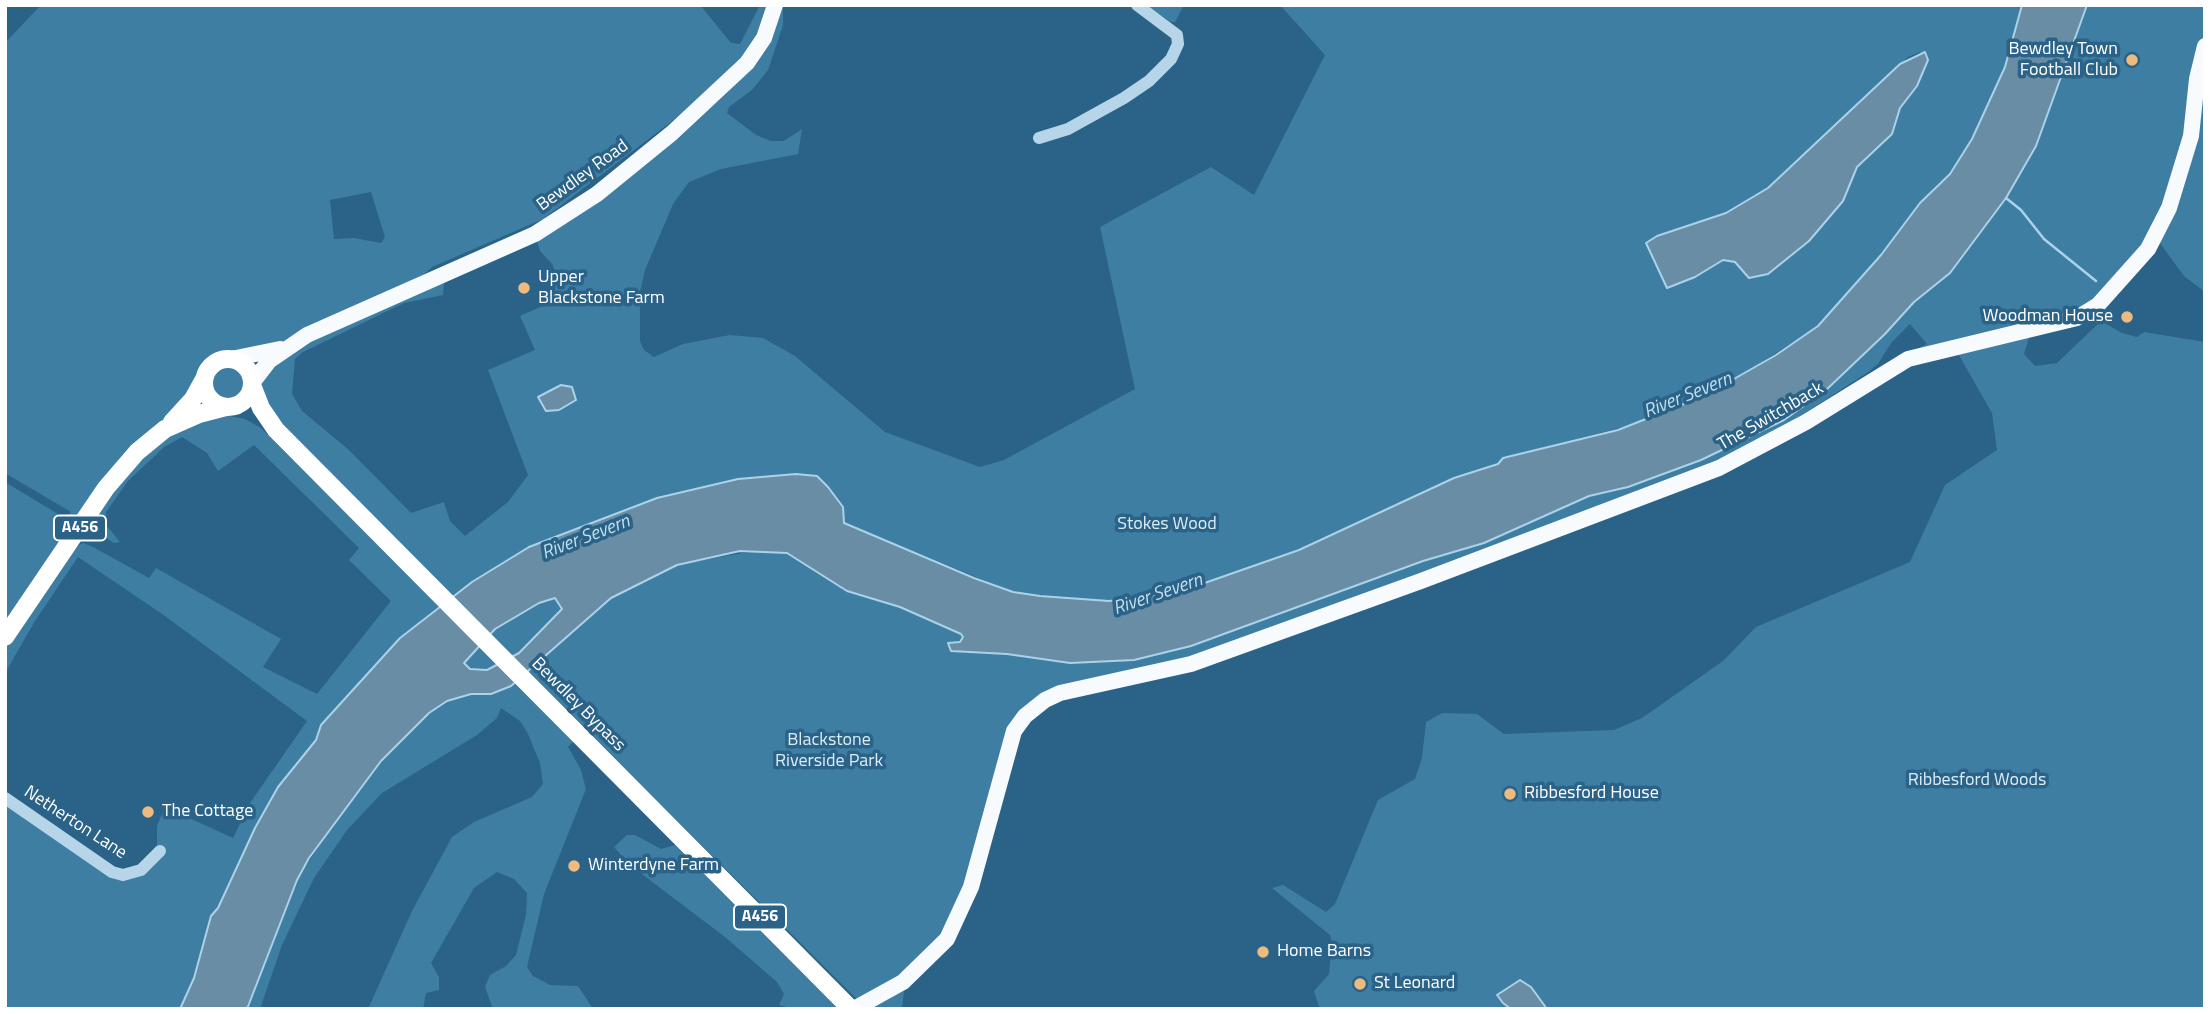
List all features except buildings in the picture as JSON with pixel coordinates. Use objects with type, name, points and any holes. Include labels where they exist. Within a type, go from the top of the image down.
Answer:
[{"type":"highway","name":"A456","points":[[5,637],[115,477],[137,452],[165,429],[193,399],[217,361],[231,359]]},
{"type":"highway","points":[[231,359],[245,366],[252,384]]},
{"type":"highway","points":[[204,379],[210,398],[228,407]]},
{"type":"highway","name":"A456","points":[[165,429],[199,414],[243,402],[252,384]]},
{"type":"highway","name":"Bewdley Bypass","points":[[252,384],[261,408],[276,430],[849,1005]]},
{"type":"highway","name":"Bewdley Bypass","points":[[228,407],[276,430]]},
{"type":"main road","name":"Bewdley Road","points":[[252,384],[262,369],[285,348],[335,321],[529,237],[563,218],[672,133],[734,77],[764,38],[775,5]]},
{"type":"main road","name":"The Switchback","points":[[849,1005],[903,982],[947,939],[971,887],[1010,743],[1025,716],[1034,706],[1060,693],[1191,664],[1719,468],[1806,422],[1908,359],[2077,318],[2088,312],[2114,290],[2141,257],[2169,208],[2191,136],[2197,79],[2205,46]]},
{"type":"main road","name":"Bewdley Road","points":[[231,359],[285,348]]},
{"type":"street","points":[[1039,138],[1068,129],[1124,99],[1157,75],[1171,59],[1178,44],[1177,35],[1137,5]]},
{"type":"street","name":"Netherton Lane","points":[[5,798],[112,872],[131,875],[141,870],[160,851]]},
{"type":"green space","points":[[41,5],[700,5],[731,43],[740,44],[760,5],[766,5],[757,35],[748,53],[708,94],[543,219],[432,267],[423,275],[282,342],[212,360],[202,371],[196,388],[77,515],[73,514],[69,520],[73,522],[5,627],[5,482],[66,519],[71,512],[5,473],[5,43]],"holes":[[[371,192],[385,237],[381,243],[354,238],[334,239],[330,200]]]},
{"type":"green space","name":"Stokes Wood","points":[[778,5],[783,5],[783,25],[768,70],[752,90],[729,107],[727,113],[756,135],[771,141],[784,141],[802,129],[798,154],[721,169],[689,182],[673,204],[645,270],[640,292],[640,341],[644,350],[654,357],[683,344],[730,335],[763,338],[795,356],[885,432],[980,467],[1004,460],[1135,389],[1100,227],[1211,167],[1254,195],[1325,55],[1280,5],[2022,5],[2005,67],[1972,139],[1950,174],[1920,203],[1881,255],[1818,326],[1723,387],[1639,423],[1503,458],[1498,465],[1454,478],[1299,550],[1176,593],[1141,599],[1083,601],[1013,592],[844,523],[778,475],[657,498],[529,547],[452,597],[271,415],[260,384],[285,354],[438,281],[444,283],[443,295],[404,303],[303,352],[295,359],[292,394],[302,411],[349,450],[411,513],[444,502],[450,521],[465,536],[508,502],[528,475],[488,370],[535,350],[520,316],[549,303],[556,277],[553,265],[540,251],[537,241],[680,133],[724,96],[757,60]],"holes":[[[1920,52],[1928,60],[1917,86],[1900,108],[1895,120],[1857,167],[1843,201],[1809,241],[1768,274],[1749,278],[1735,262],[1723,260],[1695,277],[1667,288],[1646,243],[1657,236],[1726,213],[1768,188],[1908,57]]]},
{"type":"green space","points":[[1146,5],[1184,5],[1175,22],[1171,22]]},
{"type":"green space","name":"Blackstone Riverside Park","points":[[2087,5],[2205,5],[2205,292],[2184,276],[2160,243],[2098,305],[1911,352],[1927,344],[1910,324],[1891,343],[1878,364],[1868,372],[1762,441],[1718,463],[1198,659],[1030,706],[959,905],[936,946],[900,978],[859,1001],[527,672],[611,598],[677,565],[759,550],[787,553],[847,591],[900,607],[961,634],[963,637],[960,642],[978,653],[1191,646],[1423,561],[1484,543],[1589,496],[1628,487],[1701,460],[1780,422],[1826,390],[1885,335],[1914,302],[1950,273],[2006,198],[2036,146]]},
{"type":"green space","name":"Ribbesford Woods","points":[[2101,321],[2122,333],[2137,337],[2144,332],[2205,342],[2205,1009],[1547,1009],[1542,1001],[1503,1003],[1511,1009],[1320,1009],[1314,991],[1329,974],[1332,943],[1330,935],[1272,888],[1283,885],[1326,912],[1335,904],[1378,800],[1415,779],[1422,758],[1426,722],[1442,713],[1477,714],[1504,734],[1614,730],[1642,718],[1723,661],[1756,627],[1910,562],[1945,485],[1997,450],[1992,413],[1957,352],[2030,334],[2024,354],[2035,366],[2057,363]]},
{"type":"green space","points":[[228,364],[241,370],[247,383],[241,396],[228,402],[215,396],[209,383],[215,370]]},
{"type":"green space","points":[[224,415],[245,419],[261,428],[439,606],[399,638],[321,725],[316,739],[278,787],[255,828],[218,908],[211,916],[194,978],[180,1009],[5,1009],[5,795],[113,870],[131,873],[157,847],[157,826],[165,807],[233,838],[250,803],[307,721],[165,616],[78,557],[35,621],[5,673],[5,646],[74,548],[83,543],[93,547],[149,578],[156,568],[281,639],[263,667],[317,694],[391,601],[349,560],[359,548],[254,445],[218,471],[207,453],[182,437],[164,447],[128,481],[106,512],[107,526],[120,542],[114,543],[108,539],[99,528],[97,516],[136,461],[178,427]]},
{"type":"green space","points":[[555,598],[562,609],[519,653],[487,670],[470,669],[464,663],[495,629],[538,603]]},
{"type":"green space","points":[[515,682],[576,739],[568,747],[581,770],[586,789],[544,894],[527,967],[533,976],[550,985],[578,986],[593,1009],[493,1009],[485,987],[490,975],[506,966],[516,955],[526,915],[527,893],[514,879],[497,872],[474,888],[431,963],[439,977],[439,990],[426,993],[423,1009],[368,1009],[412,911],[452,837],[474,822],[532,797],[543,784],[540,763],[528,734],[520,721],[501,708],[497,718],[477,735],[382,793],[347,830],[314,878],[282,945],[260,1009],[247,1009],[297,880],[331,827],[381,761],[429,713],[447,701],[471,694],[491,694]]},
{"type":"green space","points":[[627,835],[635,835],[661,849],[675,845],[838,1009],[795,1009],[779,1005],[784,994],[777,982],[725,937],[630,865],[614,847]]},
{"type":"green space","points":[[904,991],[902,1009],[868,1009]]},
{"type":"water","name":"River Severn","points":[[2022,5],[2087,5],[2036,146],[2006,198],[1950,273],[1914,302],[1885,334],[1826,390],[1784,420],[1701,460],[1628,487],[1589,496],[1484,543],[1423,561],[1191,646],[1134,660],[1070,663],[1007,654],[951,651],[948,643],[960,642],[963,637],[961,634],[900,607],[847,591],[787,553],[740,551],[677,565],[611,598],[511,686],[491,694],[471,694],[447,701],[429,713],[381,761],[309,858],[297,880],[247,1009],[180,1009],[194,978],[211,916],[218,908],[255,828],[278,787],[316,740],[321,725],[400,638],[472,582],[529,547],[657,498],[738,479],[796,474],[817,476],[828,487],[843,507],[844,523],[1013,592],[1109,601],[1176,593],[1299,550],[1454,478],[1498,464],[1503,458],[1618,430],[1704,396],[1776,355],[1818,326],[1881,255],[1920,203],[1950,174],[1972,139],[2005,67]],"holes":[[[555,598],[562,609],[519,653],[487,670],[470,669],[464,663],[495,629],[539,603]]]},
{"type":"water","points":[[1925,52],[1928,60],[1917,86],[1900,108],[1892,134],[1857,167],[1843,201],[1809,241],[1768,274],[1749,278],[1735,262],[1723,260],[1695,277],[1667,288],[1646,243],[1657,236],[1726,213],[1768,188],[1900,64]]},
{"type":"water","points":[[561,385],[572,387],[576,400],[559,410],[546,411],[538,397]]},
{"type":"water","points":[[1520,980],[1531,987],[1547,1009],[1511,1009],[1503,1003],[1497,995]]},
{"type":"waterway","points":[[2006,198],[2021,210],[2044,239],[2096,281]]},
{"type":"place","name":"Bewdley Town Football Club","points":[[2132,60]]},
{"type":"place","name":"Upper Blackstone Farm","points":[[524,288]]},
{"type":"place","name":"Woodman House","points":[[2127,317]]},
{"type":"place","name":"Ribbesford House","points":[[1510,794]]},
{"type":"place","name":"The Cottage","points":[[148,812]]},
{"type":"place","name":"Winterdyne Farm","points":[[574,866]]},
{"type":"place","name":"Home Barns","points":[[1263,952]]},
{"type":"place","name":"St Leonard","points":[[1360,984]]}]
